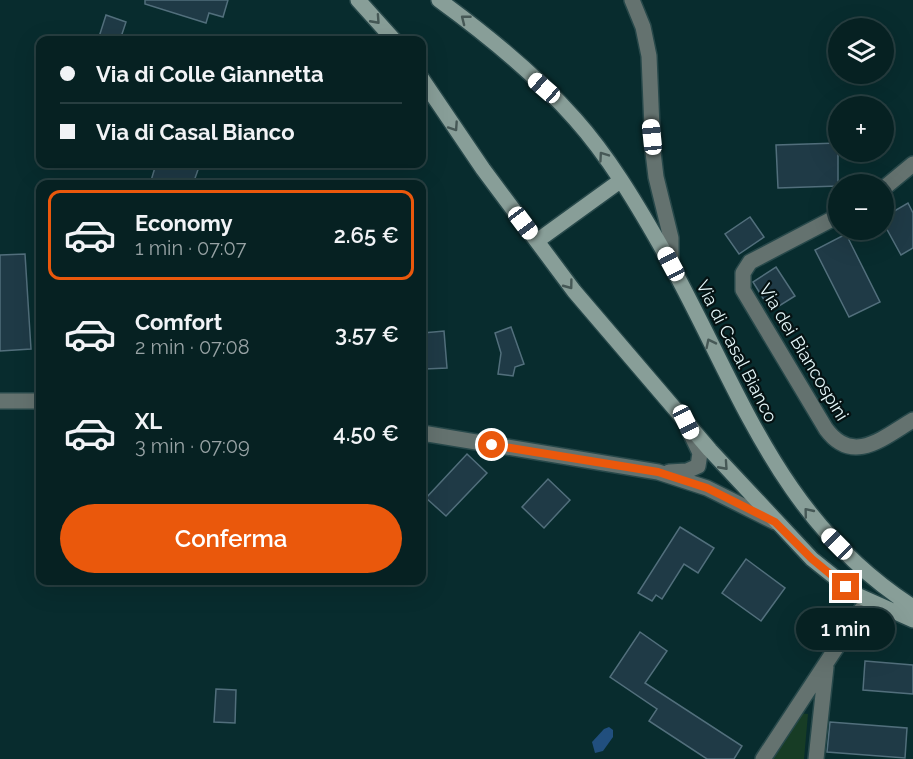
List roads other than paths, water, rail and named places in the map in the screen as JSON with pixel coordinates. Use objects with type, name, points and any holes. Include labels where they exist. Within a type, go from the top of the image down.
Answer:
[{"type":"main road","points":[[358,0],[390,36]]},
{"type":"main road","name":"Via di Casal Bianco","points":[[439,0],[474,26],[560,104],[589,136],[620,181],[671,264],[748,419],[794,495],[824,531],[856,563],[913,607]]},
{"type":"main road","points":[[426,85],[483,169],[574,291],[775,522],[812,559],[867,601],[913,620]]},
{"type":"main road","points":[[537,241],[620,181]]},
{"type":"street","points":[[632,0],[643,27],[649,56],[652,142],[656,177],[671,238],[671,264]]},
{"type":"street","points":[[894,180],[913,164]]},
{"type":"street","name":"Via dei Biancospini","points":[[828,221],[750,262],[743,273],[743,290],[835,441],[846,446],[862,447],[913,420]]},
{"type":"street","points":[[0,401],[36,400]]},
{"type":"street","points":[[658,472],[687,471],[698,466],[700,453],[686,422]]},
{"type":"street","points":[[426,434],[658,472],[707,488],[775,522]]},
{"type":"street","points":[[763,759],[867,601]]},
{"type":"street","points":[[816,759],[826,663]]},
{"type":"water","points":[[609,727],[613,730],[613,737],[603,751],[595,753],[592,742],[604,729]]}]
